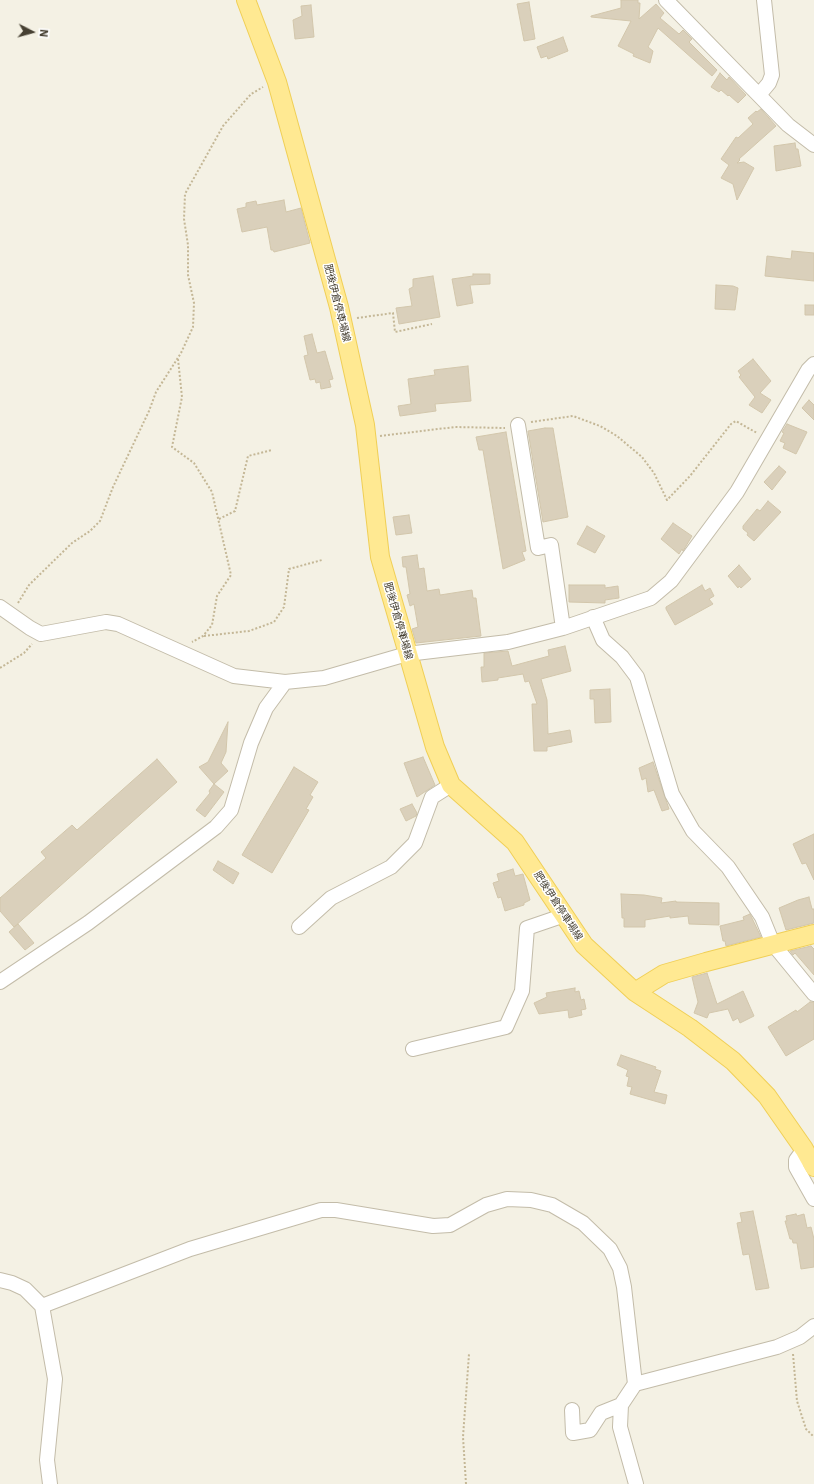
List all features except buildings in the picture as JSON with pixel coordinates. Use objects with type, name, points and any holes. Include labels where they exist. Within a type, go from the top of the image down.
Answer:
[{"type":"main road","name":"肥後伊倉停車場線","points":[[246,0],[277,82],[342,320],[367,437],[380,557],[435,747],[451,785],[515,842],[584,945],[635,992],[690,1028],[732,1061],[767,1096],[804,1149],[814,1167]]},
{"type":"main road","points":[[635,992],[664,974],[814,934]]},
{"type":"street","points":[[666,0],[788,125],[814,145]]},
{"type":"street","points":[[759,95],[769,83],[772,75],[764,0]]},
{"type":"street","points":[[5,610],[41,634],[106,622],[118,624],[234,676],[285,682],[324,678],[407,654],[508,642],[563,628],[651,598],[670,581],[737,492],[808,370],[814,364]]},
{"type":"street","points":[[518,425],[538,548],[551,545],[563,628]]},
{"type":"street","points":[[593,618],[603,640],[622,657],[637,677],[672,794],[693,830],[728,867],[762,916],[773,944],[814,994]]},
{"type":"street","points":[[0,982],[88,923],[216,827],[231,810],[251,743],[266,708],[285,682]]},
{"type":"street","points":[[299,927],[331,898],[391,867],[415,843],[432,797],[451,785]]},
{"type":"street","points":[[413,1049],[506,1027],[522,991],[527,928],[565,915]]},
{"type":"street","points":[[804,1149],[796,1160],[796,1167],[814,1199]]},
{"type":"street","points":[[42,1306],[190,1249],[321,1210],[336,1210],[433,1226],[450,1225],[486,1205],[507,1199],[531,1200],[552,1205],[583,1223],[610,1249],[620,1268],[624,1287],[635,1384],[621,1406],[620,1427],[636,1484]]},
{"type":"street","points":[[0,1280],[12,1283],[25,1289],[42,1306],[55,1379],[47,1460],[50,1484]]},
{"type":"street","points":[[635,1384],[777,1347],[800,1337],[814,1326]]},
{"type":"street","points":[[572,1410],[573,1433],[590,1430],[601,1413],[621,1406]]},
{"type":"path","points":[[5,610],[72,543],[90,531],[100,521],[113,487],[149,411],[156,392],[178,358],[193,327],[194,303],[188,275],[188,245],[184,219],[185,194],[223,126],[251,94],[260,87],[277,82]]},
{"type":"path","points":[[342,320],[393,313],[395,332],[432,324]]},
{"type":"path","points":[[178,358],[182,397],[172,447],[194,463],[212,492],[230,575],[217,596],[212,625],[203,636],[178,651]]},
{"type":"path","points":[[367,437],[455,427],[499,429],[544,419],[573,416],[600,426],[617,436],[642,457],[654,473],[666,500],[690,476],[731,424],[736,421],[768,439]]},
{"type":"path","points":[[219,519],[235,511],[248,456],[272,450]]},
{"type":"path","points":[[203,636],[249,631],[274,622],[284,607],[289,569],[322,560]]},
{"type":"path","points":[[0,668],[24,653],[41,634]]},
{"type":"path","points":[[792,1341],[797,1401],[806,1429],[814,1437]]},
{"type":"path","points":[[466,1484],[464,1437],[469,1354]]}]
